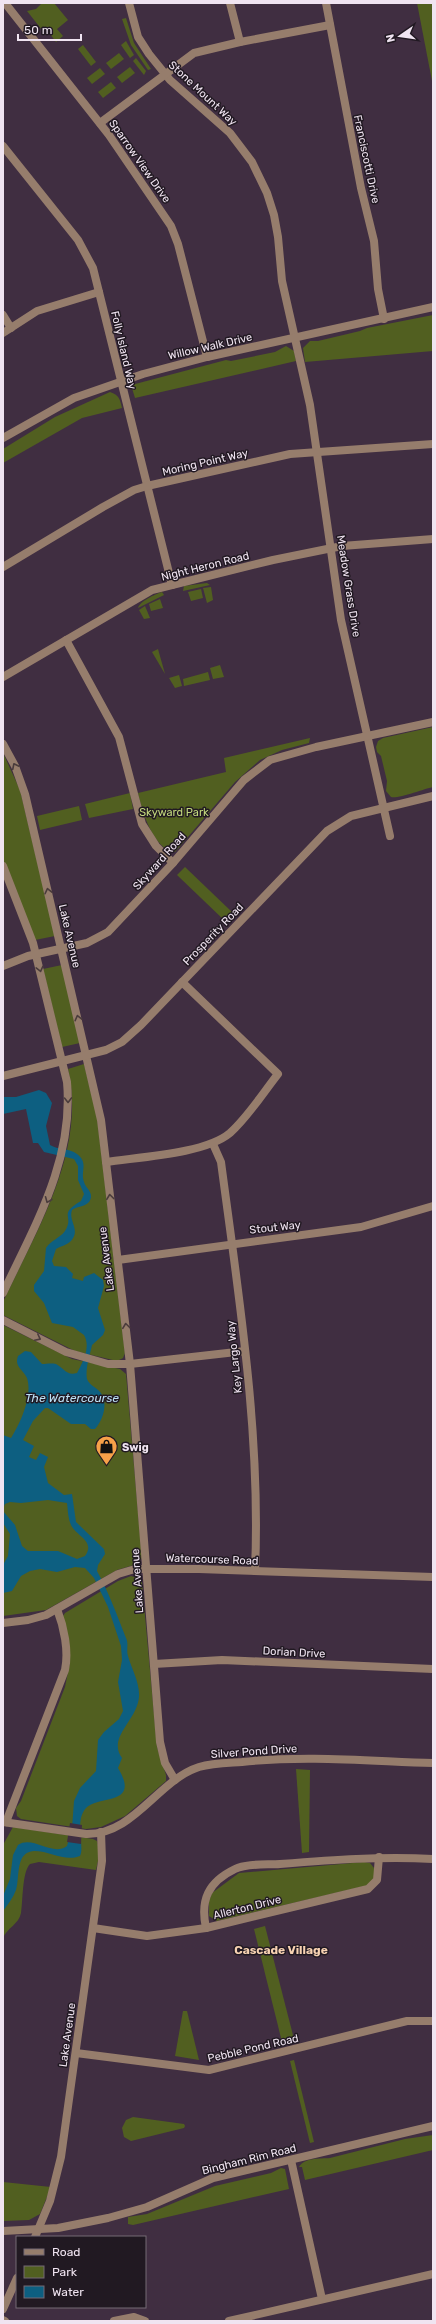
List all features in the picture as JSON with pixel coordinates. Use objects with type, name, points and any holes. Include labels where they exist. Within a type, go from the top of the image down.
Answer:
[{"type":"street","name":"Stone Mount Way","points":[[129,3],[138,37],[164,73],[230,133],[255,168],[267,193],[274,215],[278,237],[282,281],[295,337]]},
{"type":"street","points":[[230,3],[240,42]]},
{"type":"street","name":"Franciscotti Drive","points":[[326,3],[362,188],[374,241],[378,288],[384,319]]},
{"type":"street","name":"Sparrow View Drive","points":[[6,8],[100,123],[174,232],[207,357]]},
{"type":"street","points":[[100,123],[164,73],[194,53],[240,42],[330,25]]},
{"type":"street","name":"Folly Island Way","points":[[3,146],[83,248],[93,268],[120,382],[172,584]]},
{"type":"street","points":[[3,333],[47,307],[99,292]]},
{"type":"street","name":"Willow Walk Drive","points":[[3,438],[62,404],[120,382],[207,357],[433,307]]},
{"type":"street","points":[[3,315],[11,328]]},
{"type":"street","name":"Meadow Grass Drive","points":[[295,337],[310,405],[341,620],[390,836]]},
{"type":"street","name":"Moring Point Way","points":[[3,567],[103,507],[134,490],[147,486],[283,455],[433,444]]},
{"type":"street","name":"Night Heron Road","points":[[3,677],[152,590],[172,584],[331,548],[433,539]]},
{"type":"street","points":[[66,640],[119,737],[142,824],[156,846],[173,863]]},
{"type":"street","name":"Skyward Road","points":[[3,966],[36,955],[87,943],[108,932],[173,863],[244,780],[261,765],[281,756],[433,722]]},
{"type":"street","name":"Lake Avenue","points":[[3,744],[16,766],[24,790],[99,1109],[130,1364],[162,1750],[168,1770],[175,1780]]},
{"type":"street","name":"Prosperity Road","points":[[3,1076],[110,1049],[128,1037],[327,831],[351,816],[433,796]]},
{"type":"street","points":[[3,866],[36,955],[62,1062],[68,1096],[60,1163],[44,1209],[3,1293]]},
{"type":"street","points":[[106,1162],[157,1155],[212,1144],[230,1133],[278,1074],[182,982]]},
{"type":"street","name":"Key Largo Way","points":[[212,1144],[221,1162],[245,1351],[255,1469],[257,1523],[255,1571]]},
{"type":"street","name":"Stout Way","points":[[118,1260],[232,1243],[361,1227],[433,1206]]},
{"type":"street","points":[[3,1320],[75,1355],[97,1362],[130,1364],[245,1351]]},
{"type":"street","name":"Watercourse Road","points":[[3,1623],[34,1619],[57,1609],[122,1572],[147,1568],[433,1577]]},
{"type":"street","points":[[5,1822],[65,1670],[67,1661],[63,1631],[57,1609]]},
{"type":"street","name":"Dorian Drive","points":[[154,1664],[222,1660],[433,1669]]},
{"type":"street","name":"Silver Pond Drive","points":[[5,1822],[86,1834],[101,1832],[128,1820],[175,1780],[192,1770],[208,1765],[272,1759],[433,1763]]},
{"type":"street","name":"Lake Avenue","points":[[36,2236],[50,2201],[57,2173],[76,2052],[104,1852],[101,1832]]},
{"type":"street","points":[[206,1928],[203,1912],[207,1893],[212,1886],[237,1867],[379,1857],[433,1859]]},
{"type":"street","name":"Allerton Drive","points":[[93,1928],[142,1936],[206,1928],[368,1889],[377,1880],[379,1857]]},
{"type":"street","name":"Pebble Pond Road","points":[[76,2052],[209,2070],[407,2022],[433,2021]]},
{"type":"street","name":"Bingham Rim Road","points":[[3,2231],[58,2228],[131,2212],[147,2207],[204,2181],[433,2126]]},
{"type":"street","points":[[291,2160],[322,2299]]},
{"type":"street","points":[[229,2321],[433,2274]]},
{"type":"street","points":[[3,2309],[16,2280]]},
{"type":"street","points":[[114,2321],[134,2316],[145,2321]]},
{"type":"green space","points":[[42,3],[54,3],[68,20],[57,29],[63,36],[56,42],[50,34],[46,35],[27,11],[36,9]]},
{"type":"green space","points":[[417,3],[433,3],[433,86]]},
{"type":"green space","points":[[126,18],[134,43],[151,69],[148,70],[131,45],[122,19]]},
{"type":"green space","points":[[126,41],[134,55],[130,58],[121,45]]},
{"type":"green space","points":[[83,45],[96,62],[91,66],[78,49]]},
{"type":"green space","points":[[119,53],[124,59],[111,69],[106,63]]},
{"type":"green space","points":[[136,58],[146,71],[144,75],[133,61]]},
{"type":"green space","points":[[130,67],[135,73],[122,83],[117,77]]},
{"type":"green space","points":[[100,68],[105,74],[92,84],[87,78]]},
{"type":"green space","points":[[111,82],[116,88],[103,98],[98,92]]},
{"type":"green space","points":[[433,315],[433,351],[305,362],[303,348],[310,341],[318,341],[367,328]]},
{"type":"green space","points":[[286,346],[294,351],[296,361],[135,398],[131,385],[226,360],[231,361],[275,352]]},
{"type":"green space","points":[[110,392],[119,398],[122,408],[82,418],[3,463],[3,449],[55,417]]},
{"type":"green space","points":[[207,583],[210,585],[183,591],[184,586]]},
{"type":"green space","points":[[211,587],[213,600],[207,603],[203,588]]},
{"type":"green space","points":[[201,589],[203,598],[191,601],[188,592]]},
{"type":"green space","points":[[162,592],[164,595],[138,608],[144,601]]},
{"type":"green space","points":[[160,599],[163,608],[151,611],[149,604]]},
{"type":"green space","points":[[145,606],[150,618],[144,619],[139,610]]},
{"type":"green space","points":[[158,649],[165,674],[152,652]]},
{"type":"green space","points":[[220,665],[224,677],[213,679],[210,668]]},
{"type":"green space","points":[[208,672],[210,680],[184,686],[183,679]]},
{"type":"green space","points":[[179,675],[182,686],[175,688],[169,678]]},
{"type":"green space","points":[[433,727],[433,787],[405,795],[391,797],[386,791],[387,781],[381,756],[377,752],[376,747],[378,741],[383,738]]},
{"type":"green space","name":"Skyward Park","points":[[310,738],[309,743],[282,750],[260,760],[235,782],[175,852],[168,850],[161,845],[155,837],[145,818],[138,793],[226,772],[224,758]]},
{"type":"green space","points":[[3,753],[20,790],[55,936],[35,940],[3,859]]},
{"type":"green space","points":[[130,793],[133,809],[89,818],[85,804]]},
{"type":"green space","points":[[79,806],[82,820],[40,830],[37,816]]},
{"type":"green space","points":[[185,867],[233,913],[225,921],[177,875]]},
{"type":"green space","points":[[62,965],[80,1043],[62,1047],[43,969]]},
{"type":"green space","points":[[84,1064],[97,1117],[125,1353],[123,1358],[117,1361],[75,1351],[3,1315],[3,1302],[43,1219],[55,1190],[64,1160],[70,1130],[72,1100],[68,1069]]},
{"type":"green space","points":[[3,1325],[72,1359],[120,1369],[126,1374],[142,1558],[137,1564],[117,1570],[46,1610],[3,1616]]},
{"type":"green space","points":[[131,1576],[138,1578],[142,1583],[157,1747],[166,1775],[166,1781],[125,1816],[101,1827],[86,1829],[21,1819],[17,1816],[16,1808],[21,1801],[65,1687],[70,1662],[63,1616],[65,1613],[118,1581]]},
{"type":"green space","points":[[296,1769],[310,1770],[309,1852],[302,1853]]},
{"type":"green space","points":[[13,1827],[93,1839],[97,1841],[100,1852],[96,1870],[39,1862],[30,1864],[27,1868],[24,1880],[20,1917],[7,1931],[3,1938],[3,1845]]},
{"type":"green space","points":[[364,1862],[370,1863],[374,1868],[374,1878],[369,1885],[217,1921],[209,1916],[209,1901],[212,1893],[239,1873]]},
{"type":"green space","points":[[265,1926],[294,2039],[282,2042],[254,1929]]},
{"type":"green space","points":[[183,2011],[187,2011],[199,2060],[175,2056]]},
{"type":"green space","points":[[294,2060],[314,2142],[310,2143],[290,2061]]},
{"type":"green space","points":[[133,2117],[184,2124],[185,2126],[184,2128],[131,2141],[124,2137],[122,2128],[126,2120]]},
{"type":"green space","points":[[433,2135],[433,2150],[305,2180],[302,2167],[299,2167],[309,2160],[330,2158],[405,2139]]},
{"type":"green space","points":[[281,2168],[285,2169],[289,2189],[133,2225],[128,2224],[128,2217],[147,2214],[215,2186],[271,2173]]},
{"type":"green space","points":[[3,2182],[51,2187],[40,2214],[29,2220],[3,2221]]},
{"type":"water","name":"The Watercourse","points":[[39,1090],[46,1093],[52,1103],[46,1126],[50,1145],[74,1152],[81,1157],[83,1161],[84,1182],[91,1194],[91,1199],[87,1204],[72,1210],[71,1214],[75,1229],[74,1237],[71,1241],[56,1249],[52,1261],[54,1266],[66,1267],[73,1274],[72,1278],[83,1281],[84,1277],[94,1273],[103,1280],[104,1286],[98,1308],[105,1330],[103,1335],[92,1345],[87,1366],[87,1379],[89,1383],[103,1396],[104,1411],[98,1425],[95,1429],[91,1429],[85,1424],[71,1424],[48,1408],[45,1408],[33,1421],[23,1440],[34,1446],[29,1457],[36,1460],[40,1453],[48,1457],[44,1467],[48,1483],[64,1495],[72,1494],[76,1522],[104,1549],[105,1554],[98,1565],[97,1571],[127,1640],[127,1654],[137,1682],[139,1697],[137,1706],[120,1736],[118,1743],[118,1750],[122,1758],[118,1768],[124,1780],[125,1788],[121,1794],[116,1797],[92,1804],[86,1808],[83,1813],[80,1827],[80,1856],[68,1858],[40,1851],[34,1851],[28,1852],[24,1856],[19,1866],[16,1890],[3,1911],[3,1896],[10,1879],[13,1855],[18,1845],[30,1842],[55,1849],[61,1849],[67,1846],[72,1828],[74,1801],[80,1788],[96,1771],[98,1740],[104,1732],[119,1719],[123,1711],[118,1682],[122,1660],[121,1646],[108,1607],[94,1578],[85,1568],[75,1567],[57,1572],[40,1569],[30,1571],[21,1576],[12,1591],[3,1593],[3,1565],[8,1556],[10,1534],[3,1523],[3,1511],[15,1525],[22,1546],[28,1551],[58,1551],[77,1559],[85,1556],[88,1551],[87,1542],[73,1529],[71,1525],[67,1503],[48,1500],[21,1503],[10,1502],[5,1504],[3,1509],[3,1435],[11,1438],[22,1418],[28,1393],[27,1378],[17,1363],[18,1356],[25,1351],[31,1352],[42,1364],[56,1364],[68,1373],[73,1374],[77,1373],[84,1359],[87,1344],[84,1335],[73,1327],[52,1323],[44,1303],[34,1291],[34,1285],[44,1271],[46,1248],[65,1231],[68,1226],[68,1212],[81,1201],[84,1194],[78,1180],[78,1166],[74,1159],[44,1152],[38,1143],[33,1143],[26,1109],[3,1114],[3,1097],[16,1097]]},
{"type":"pier","points":[[70,1823],[82,1825],[81,1844],[67,1842]]},
{"type":"place","name":"Swig","points":[[107,1466]]},
{"type":"district","name":"Cascade Village","points":[[281,1950]]}]
